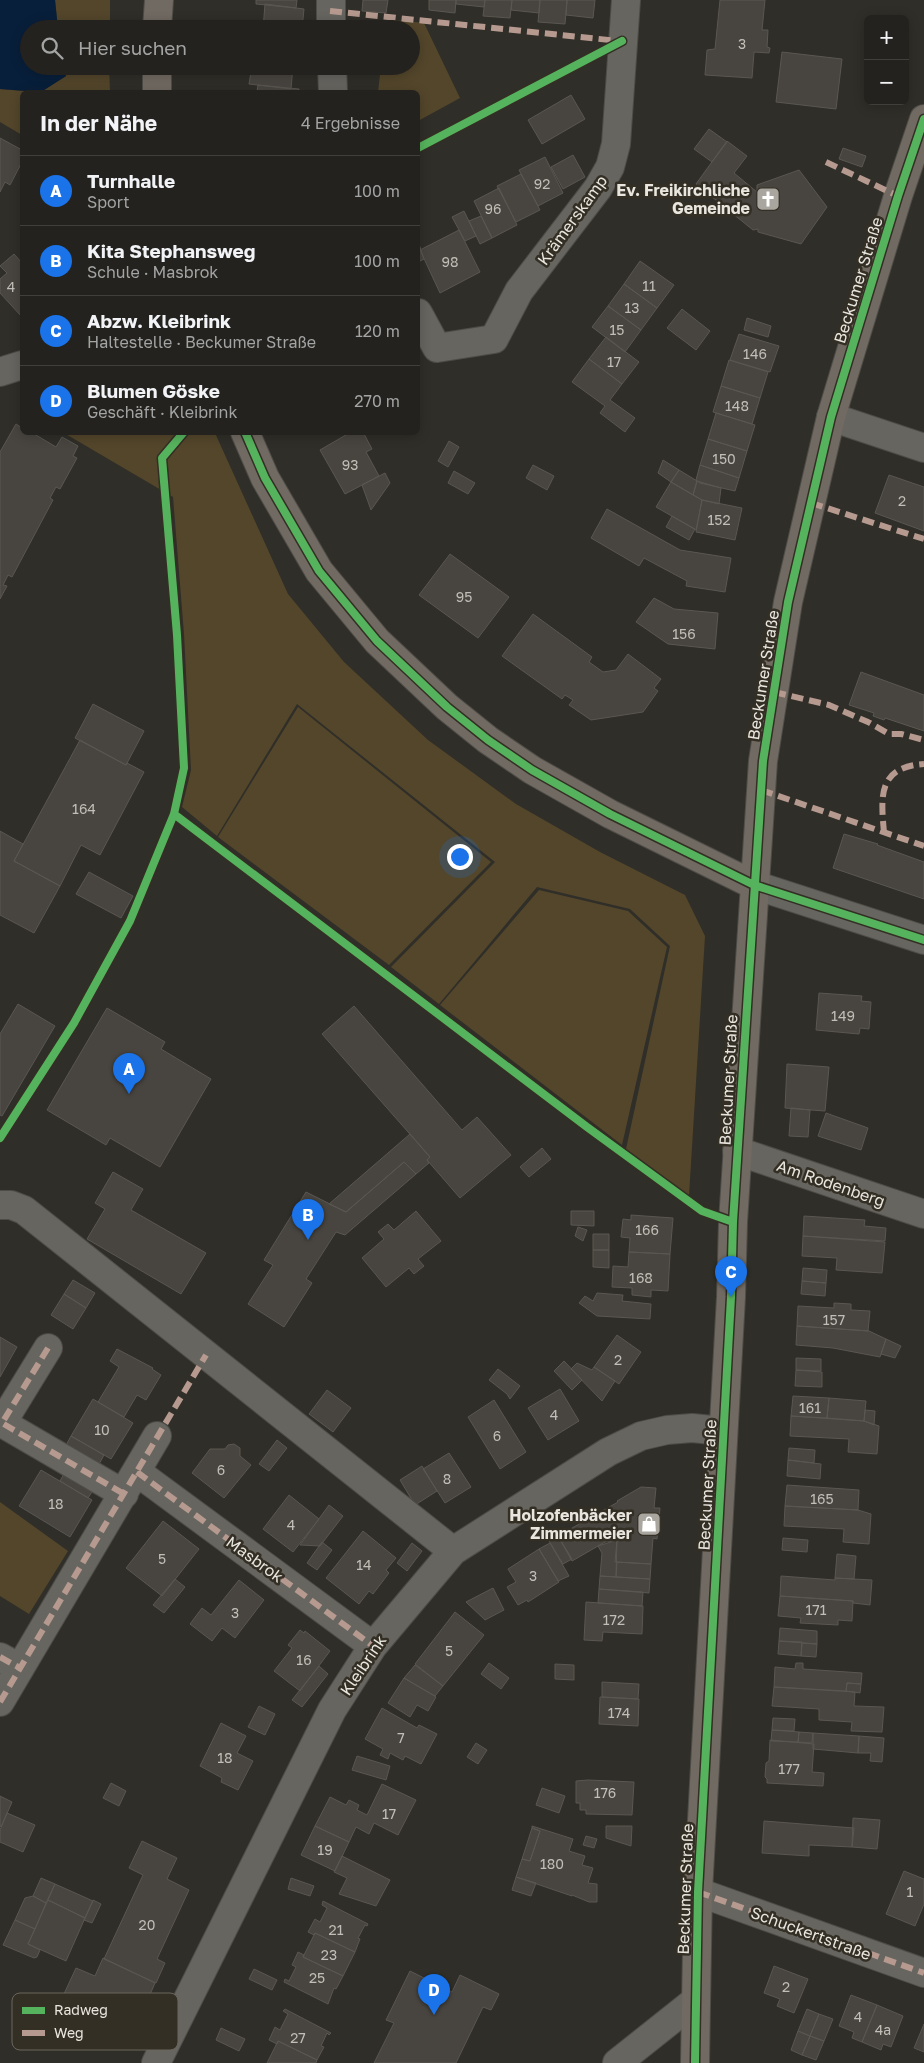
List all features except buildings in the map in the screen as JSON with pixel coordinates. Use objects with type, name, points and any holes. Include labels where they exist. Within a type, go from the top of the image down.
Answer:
[{"type":"main road","points":[[158,20],[159,0]]},
{"type":"main road","points":[[157,75],[157,90]]},
{"type":"main road","name":"Beckumer Straße","points":[[695,2063],[698,1892],[737,1151],[763,761],[788,602],[831,417],[895,205],[924,119]]},
{"type":"main road","points":[[246,435],[265,478],[319,570],[377,641],[447,707],[488,740],[532,770],[610,814],[754,884]]},
{"type":"street","points":[[331,0],[331,20]]},
{"type":"street","name":"Krämerskamp","points":[[420,317],[437,348],[494,339],[519,291],[598,188],[610,167],[616,144],[626,0]]},
{"type":"street","points":[[332,75],[333,90]]},
{"type":"street","points":[[0,372],[20,366]]},
{"type":"street","points":[[831,417],[924,448]]},
{"type":"street","points":[[754,884],[924,940]]},
{"type":"street","name":"Am Rodenberg","points":[[737,1151],[924,1214]]},
{"type":"street","points":[[0,1205],[11,1205],[24,1210],[453,1550]]},
{"type":"street","name":"Masbrok","points":[[48,1348],[2,1423],[130,1483],[373,1646]]},
{"type":"street","name":"Kleibrink","points":[[178,2019],[332,1710],[373,1646],[453,1550],[608,1452],[641,1436],[667,1430],[692,1428],[723,1431]]},
{"type":"street","points":[[0,1702],[10,1662],[130,1483],[157,1436]]},
{"type":"street","name":"Schuckertstraße","points":[[698,1892],[924,1974]]},
{"type":"street","points":[[617,2063],[695,2001]]},
{"type":"street","name":"Kleibrink","points":[[156,2063],[162,2050]]},
{"type":"shaded area","points":[[55,0],[110,0],[110,20],[57,20]]},
{"type":"shaded area","points":[[420,23],[424,23],[460,98],[420,120],[420,90],[378,90],[380,75],[420,75]]},
{"type":"shaded area","points":[[109,75],[110,90],[44,90],[66,76]]},
{"type":"shaded area","points":[[0,89],[20,91],[20,134],[0,122]]},
{"type":"shaded area","points":[[67,435],[216,435],[288,594],[344,662],[428,740],[516,804],[600,852],[685,895],[705,936],[689,1196],[626,1149],[670,946],[630,909],[537,887],[439,1004],[391,967],[495,862],[297,704],[217,836],[182,807],[191,770],[184,634],[173,497]]},
{"type":"shaded area","points":[[298,707],[491,862],[389,965],[218,837]]},
{"type":"shaded area","points":[[539,890],[628,911],[667,947],[622,1145],[440,1005]]},
{"type":"shaded area","points":[[0,1502],[68,1551],[29,1614],[0,1596]]},
{"type":"water","points":[[0,0],[55,0],[57,20],[20,20],[20,75],[66,76],[44,90],[0,89]]},
{"type":"marked path","points":[[330,11],[417,20]]},
{"type":"marked path","points":[[420,20],[619,41]]},
{"type":"marked path","points":[[826,162],[898,196]]},
{"type":"marked path","points":[[811,503],[924,539]]},
{"type":"marked path","points":[[774,692],[829,705],[868,722],[889,734],[901,734],[924,740]]},
{"type":"marked path","points":[[884,833],[882,807],[885,786],[898,771],[909,766],[924,764]]},
{"type":"marked path","points":[[761,790],[924,846]]},
{"type":"marked path","points":[[48,1348],[2,1423],[124,1494]]},
{"type":"marked path","points":[[0,1702],[206,1355]]},
{"type":"marked path","points":[[137,1472],[373,1646]]},
{"type":"marked path","points":[[0,1657],[20,1668]]},
{"type":"marked path","points":[[698,1892],[924,1973]]},
{"type":"cycle path","points":[[420,147],[622,41]]},
{"type":"cycle path","points":[[695,2063],[698,1892],[731,1297],[733,1222],[763,761],[788,602],[831,417],[898,196],[924,119]]},
{"type":"cycle path","points":[[0,1138],[74,1023],[130,921],[174,814],[184,768],[177,635],[162,458],[181,435]]},
{"type":"cycle path","points":[[246,435],[265,478],[319,571],[377,641],[447,707],[488,740],[532,770],[610,814],[754,885],[924,940]]},
{"type":"cycle path","points":[[174,814],[587,1127],[702,1211],[733,1222]]},
{"type":"place","name":"Ev. Freikirchliche Gemeinde","points":[[768,199]]},
{"type":"place","name":"Turnhalle","points":[[129,1094]]},
{"type":"place","name":"Kita Stephansweg","points":[[308,1240]]},
{"type":"place","name":"Abzw. Kleibrink","points":[[731,1297]]},
{"type":"place","name":"Holzofenbäcker Zimmermeier","points":[[649,1524]]},
{"type":"place","name":"Blumen Göske","points":[[434,2015]]}]
